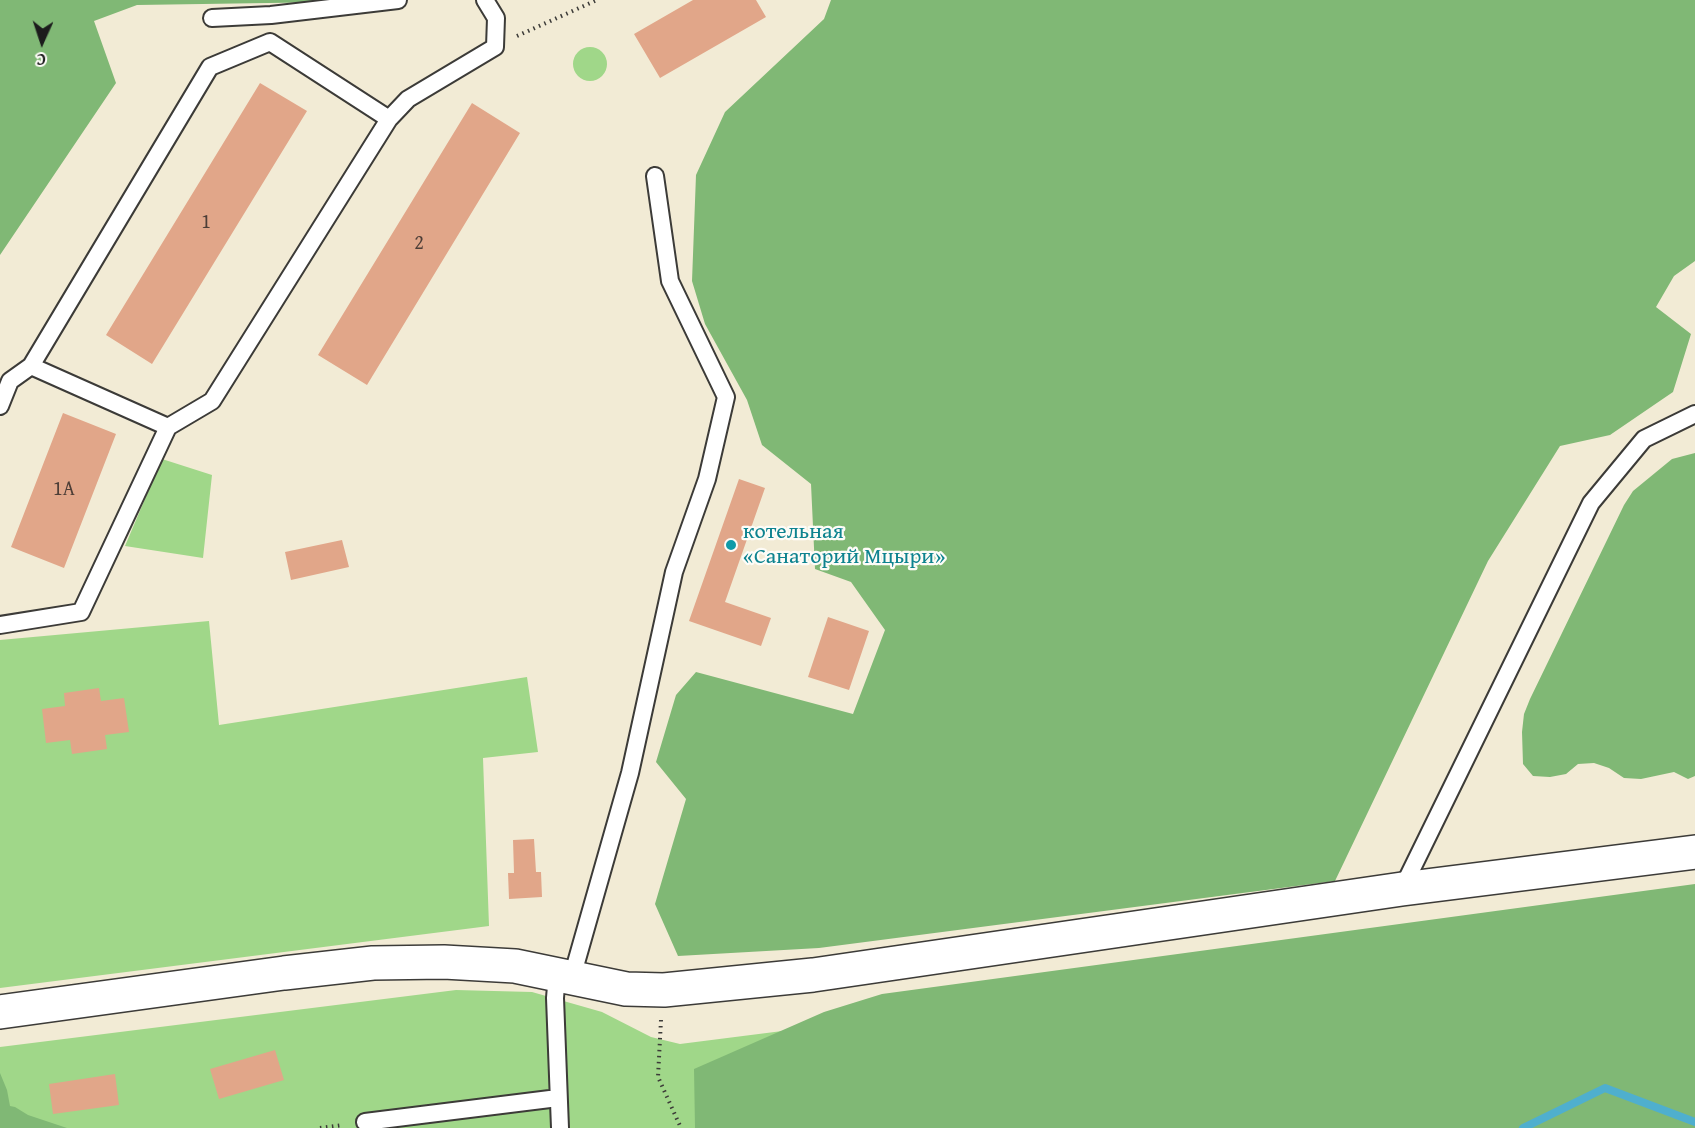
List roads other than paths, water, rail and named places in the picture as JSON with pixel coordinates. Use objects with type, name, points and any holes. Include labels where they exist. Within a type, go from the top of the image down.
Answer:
[{"type":"street","points":[[0,1012],[373,963],[444,962],[515,966],[626,989],[664,990],[813,975],[1402,890],[1695,852]]},
{"type":"lane","points":[[212,18],[271,15],[398,0]]},
{"type":"lane","points":[[0,625],[81,612],[168,427],[212,401],[389,119],[408,99],[495,46],[496,18],[485,0]]},
{"type":"lane","points":[[0,406],[10,381],[31,366],[210,67],[270,42],[389,119]]},
{"type":"lane","points":[[560,1128],[555,998],[565,976],[630,773],[674,572],[707,479],[726,397],[670,281],[655,176]]},
{"type":"lane","points":[[31,366],[168,427]]},
{"type":"lane","points":[[1402,890],[1591,503],[1644,440],[1695,414]]},
{"type":"lane","points":[[365,1122],[558,1098]]},
{"type":"waterway","points":[[1523,1128],[1605,1088],[1695,1122]]},
{"type":"place","name":"котельная «Санаторий Мцыри»","points":[[731,545]]}]
